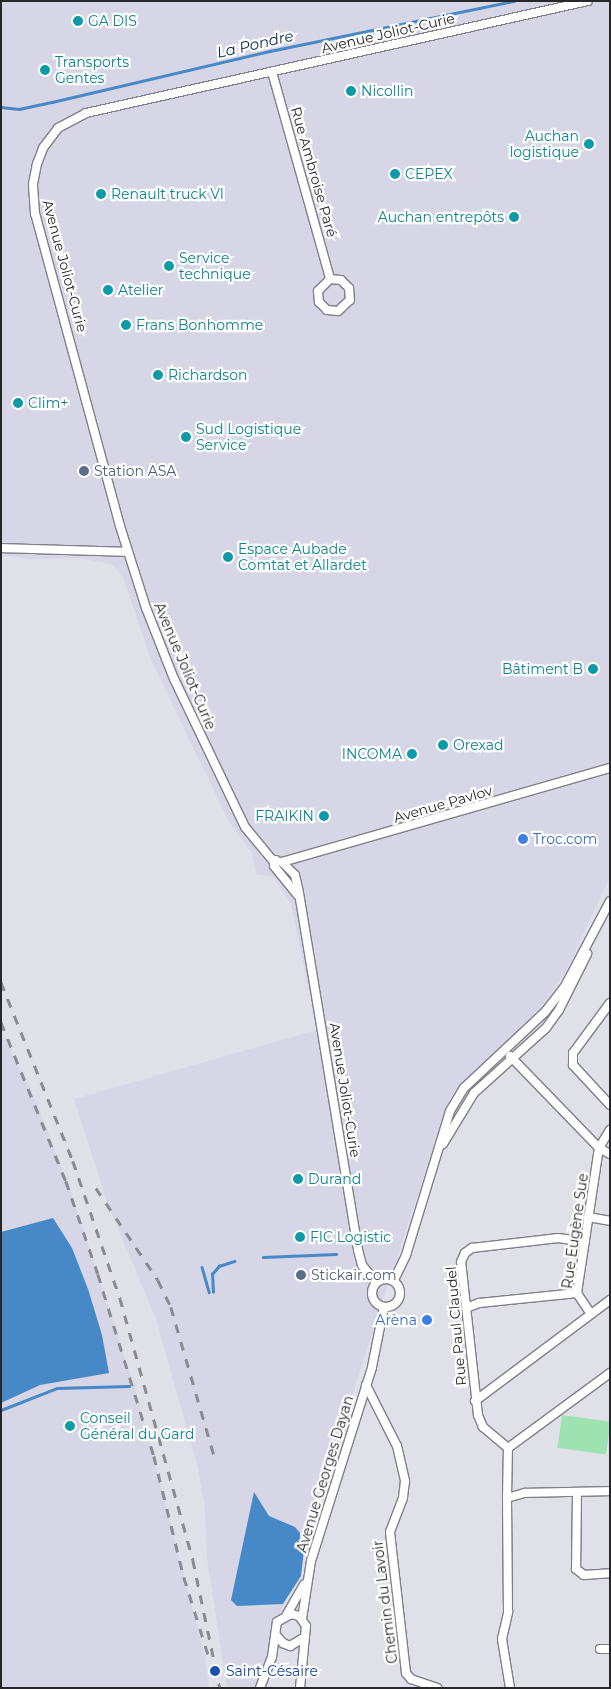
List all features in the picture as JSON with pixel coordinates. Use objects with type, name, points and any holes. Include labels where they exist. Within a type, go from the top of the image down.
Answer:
[{"type":"street","name":"Avenue Joliot-Curie","points":[[376,1282],[362,1265],[358,1250],[295,874],[280,865],[245,827],[162,650],[128,552],[35,214],[33,184],[36,164],[43,148],[58,128],[78,116],[490,20],[588,1]]},
{"type":"street","name":"Rue Ambroise Paré","points":[[272,72],[330,279]]},
{"type":"street","points":[[330,279],[341,280],[349,288],[350,300],[338,311],[327,310],[319,302],[321,286],[330,279]]},
{"type":"street","points":[[1,548],[128,552]]},
{"type":"street","name":"Avenue Pavlov","points":[[280,865],[610,768]]},
{"type":"street","points":[[394,1280],[406,1255],[450,1111],[464,1088],[545,1012],[564,988],[610,901]]},
{"type":"street","points":[[438,1155],[452,1124],[474,1093],[546,1028],[559,1010],[581,970],[594,933]]},
{"type":"street","points":[[610,1003],[573,1053],[573,1065],[610,1105]]},
{"type":"street","points":[[504,1050],[599,1148],[610,1154]]},
{"type":"street","points":[[599,1148],[610,1130]]},
{"type":"street","name":"Rue Eugène Sue","points":[[591,1314],[577,1293],[599,1148]]},
{"type":"street","points":[[588,1217],[610,1221]]},
{"type":"street","name":"Rue Paul Claudel","points":[[508,1448],[483,1427],[475,1401],[462,1262],[465,1253],[472,1248],[558,1238],[584,1242]]},
{"type":"street","points":[[385,1278],[394,1280],[401,1295],[394,1305],[384,1307],[372,1297],[376,1282],[385,1278]]},
{"type":"street","points":[[466,1308],[479,1303],[577,1293]]},
{"type":"street","points":[[475,1401],[610,1300]]},
{"type":"street","name":"Avenue Georges Dayan","points":[[287,1614],[297,1600],[308,1570],[375,1355],[384,1307]]},
{"type":"street","points":[[510,1688],[502,1639],[508,1612],[508,1448],[610,1373]]},
{"type":"street","name":"Chemin du Lavoir","points":[[366,1385],[397,1446],[405,1480],[404,1498],[390,1532],[406,1673],[411,1678],[437,1688]]},
{"type":"street","points":[[508,1498],[525,1493],[610,1491]]},
{"type":"street","points":[[577,1492],[576,1569],[584,1575],[610,1573]]},
{"type":"street","name":"Avenue Georges Dayan","points":[[302,1619],[308,1570]]},
{"type":"street","points":[[260,1688],[272,1657],[277,1622],[287,1614],[302,1619],[306,1626],[300,1688]]},
{"type":"street","points":[[276,1635],[303,1661]]},
{"type":"street","points":[[272,1657],[288,1645],[298,1644],[306,1635]]},
{"type":"street","points":[[600,1649],[610,1649]]},
{"type":"shaded area","points":[[1,1],[610,1],[610,877],[565,973],[540,1008],[449,1099],[256,1688],[227,1688],[207,1558],[205,1509],[198,1468],[156,1319],[109,1207],[74,1099],[317,1030],[291,904],[274,877],[256,874],[252,853],[228,820],[152,662],[123,578],[113,565],[82,558],[31,559],[1,555]]},
{"type":"shaded area","points":[[1,1031],[37,1103],[73,1199],[136,1391],[205,1657],[209,1688],[1,1688]]},
{"type":"green space","points":[[562,1415],[610,1422],[606,1454],[557,1448]]},
{"type":"water","points":[[53,1218],[72,1248],[88,1289],[102,1335],[109,1373],[40,1385],[1,1403],[1,1232]]},
{"type":"water","points":[[254,1492],[269,1516],[295,1527],[300,1533],[300,1540],[305,1542],[301,1576],[283,1604],[237,1606],[231,1600]]},
{"type":"waterway","name":"La Pondre","points":[[1,107],[19,109],[270,51],[514,1]]},
{"type":"waterway","points":[[263,1257],[336,1254]]},
{"type":"waterway","points":[[213,1292],[212,1274],[219,1266],[234,1261]]},
{"type":"waterway","points":[[202,1267],[209,1292]]},
{"type":"waterway","points":[[1,1410],[57,1388],[129,1386]]},
{"type":"railway","points":[[1,982],[73,1161],[120,1298],[193,1560],[220,1688]]},
{"type":"railway","points":[[1,1022],[66,1181],[98,1274],[154,1456],[184,1577],[208,1654]]},
{"type":"railway","points":[[96,1188],[158,1280],[171,1307],[216,1462]]},
{"type":"place","name":"GA DIS","points":[[78,21]]},
{"type":"place","name":"Transports Gentes","points":[[45,70]]},
{"type":"place","name":"Nicollin","points":[[351,91]]},
{"type":"place","name":"Auchan logistique","points":[[589,144]]},
{"type":"place","name":"CEPEX","points":[[395,174]]},
{"type":"place","name":"Renault truck VI","points":[[101,194]]},
{"type":"place","name":"Auchan entrepôts","points":[[514,217]]},
{"type":"place","name":"Service technique","points":[[169,266]]},
{"type":"place","name":"Atelier","points":[[108,290]]},
{"type":"place","name":"Frans Bonhomme","points":[[126,325]]},
{"type":"place","name":"Richardson","points":[[158,375]]},
{"type":"place","name":"Clim+","points":[[18,403]]},
{"type":"place","name":"Sud Logistique Service","points":[[186,437]]},
{"type":"place","name":"Station ASA","points":[[84,471]]},
{"type":"place","name":"Espace Aubade Comtat et Allardet","points":[[228,557]]},
{"type":"place","name":"Bâtiment B","points":[[593,669]]},
{"type":"place","name":"Orexad","points":[[443,745]]},
{"type":"place","name":"INCOMA","points":[[412,754]]},
{"type":"place","name":"FRAIKIN","points":[[324,816]]},
{"type":"place","name":"Troc.com","points":[[523,839]]},
{"type":"place","name":"Durand","points":[[298,1179]]},
{"type":"place","name":"FIC Logistic","points":[[300,1237]]},
{"type":"place","name":"Stickair.com","points":[[301,1275]]},
{"type":"place","name":"Arèna","points":[[427,1320]]},
{"type":"place","name":"Conseil Général du Gard","points":[[70,1426]]},
{"type":"place","name":"Saint-Césaire","points":[[215,1671]]}]
